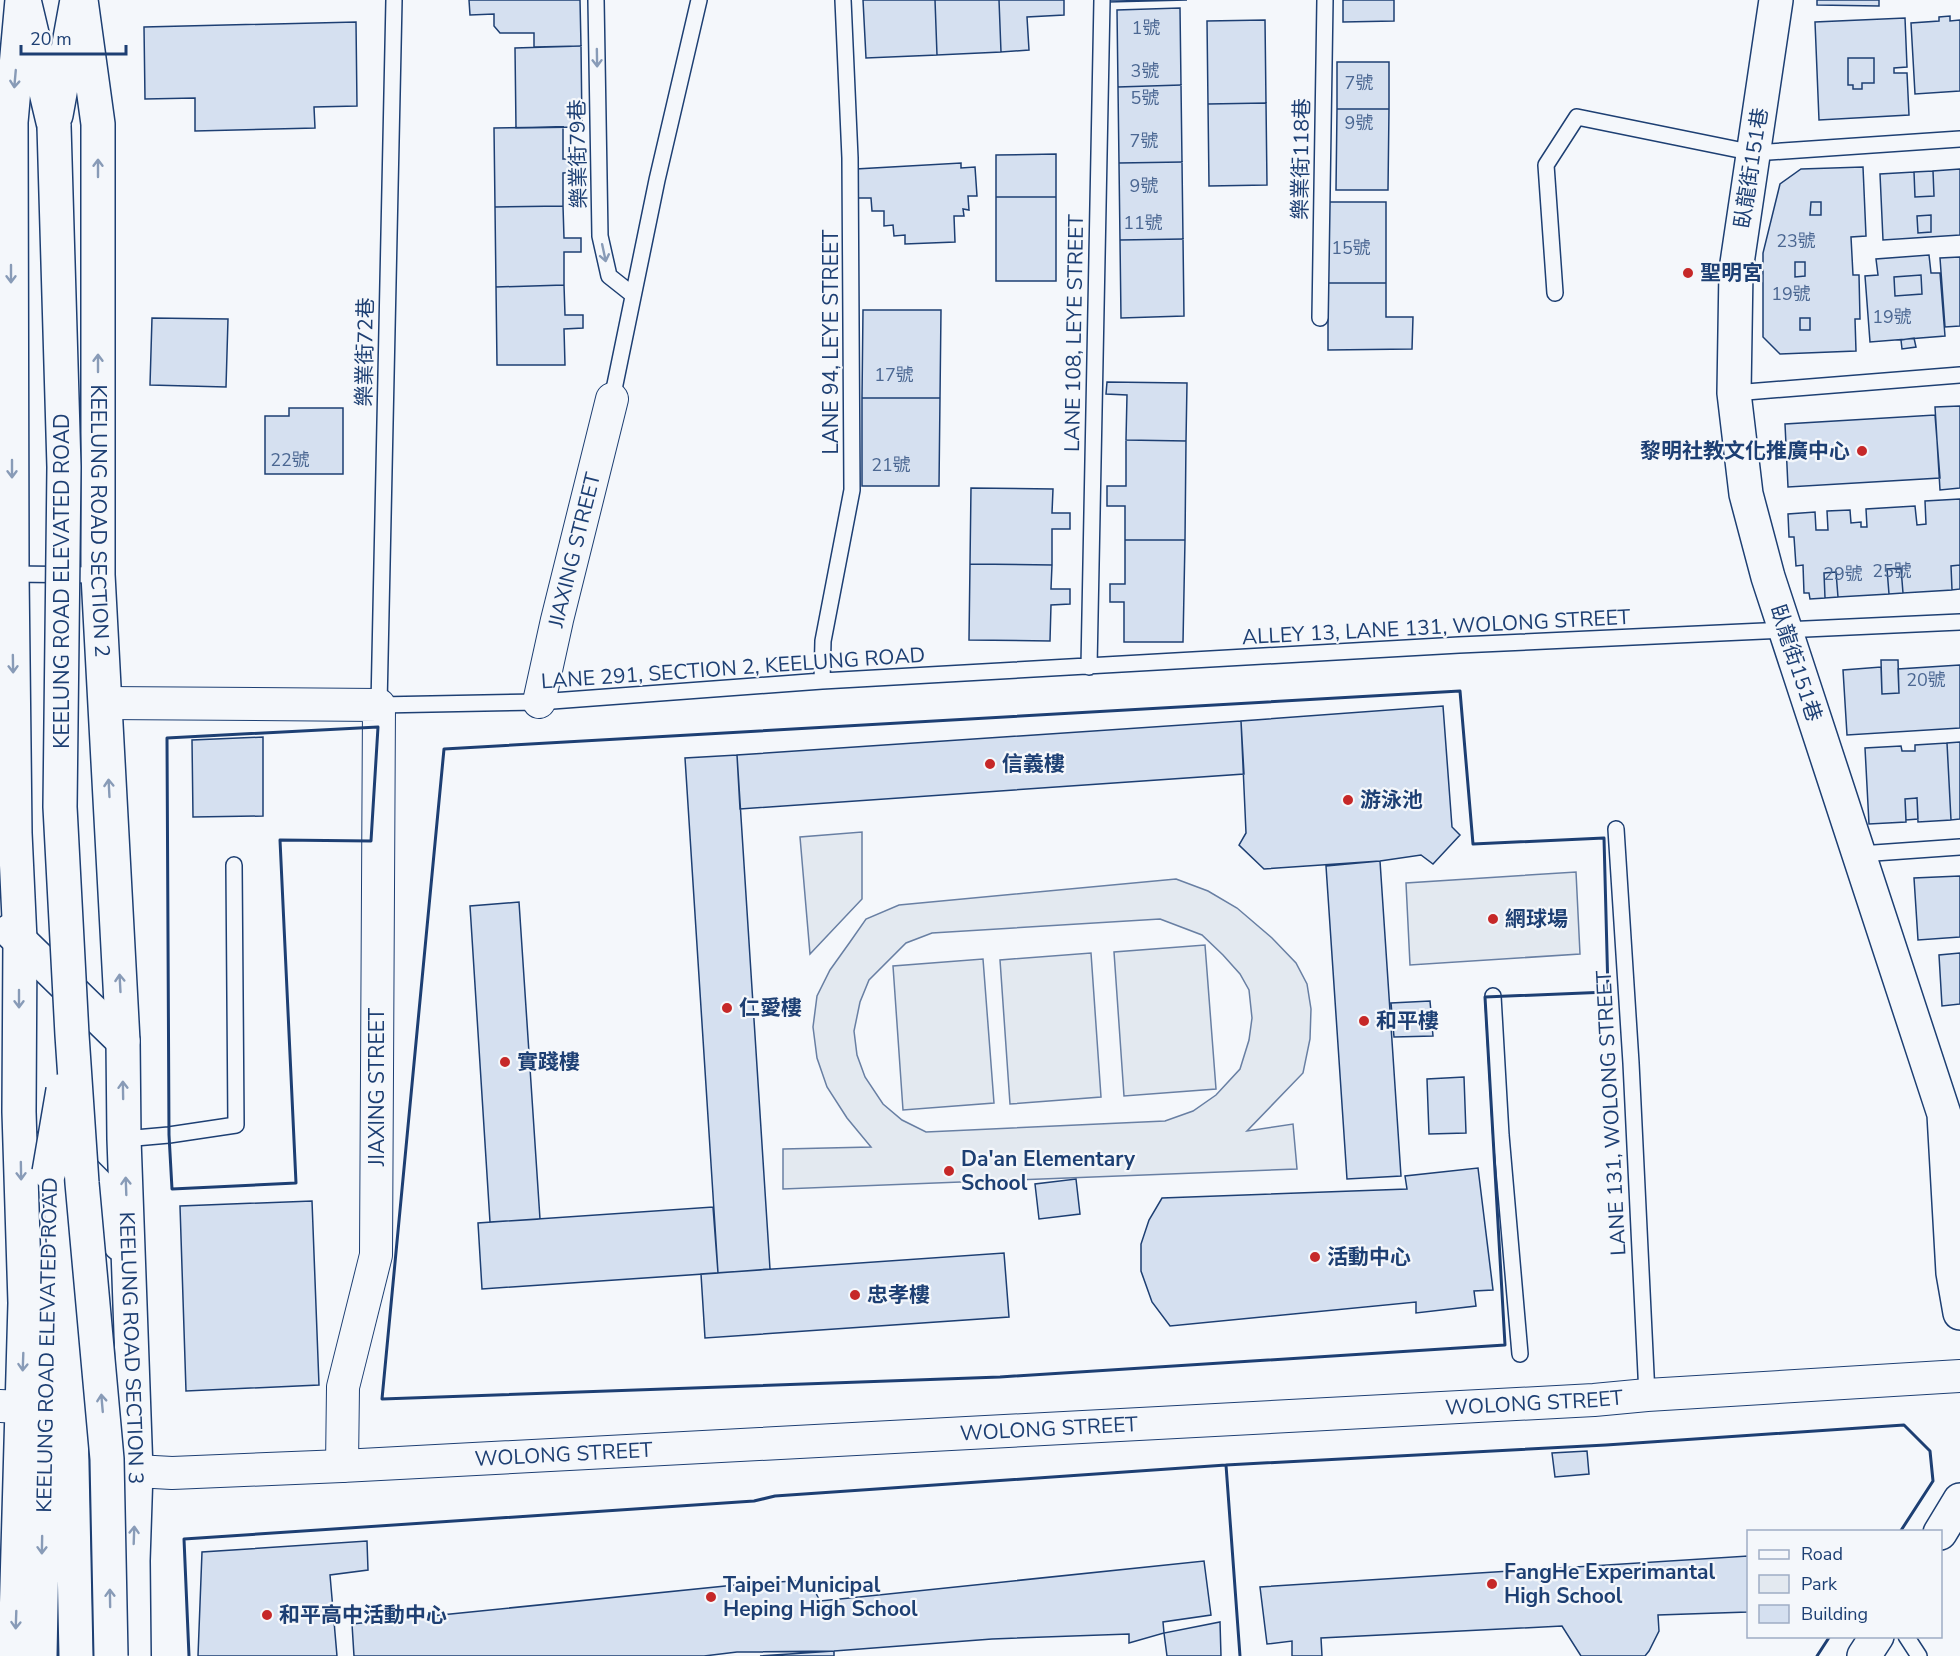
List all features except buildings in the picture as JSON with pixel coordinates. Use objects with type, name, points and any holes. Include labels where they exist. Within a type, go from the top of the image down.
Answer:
[{"type":"main road","name":"KEELUNG ROAD ELEVATED ROAD","points":[[23,0],[54,126],[64,467],[60,807],[82,1183],[107,1459],[111,1656]]},
{"type":"main road","points":[[15,1656],[10,1527],[11,1407],[25,1303],[10,1104],[10,931],[15,833],[11,122],[23,0]]},
{"type":"main road","name":"KEELUNG ROAD ELEVATED ROAD","points":[[54,126],[79,0]]},
{"type":"main road","name":"KEELUNG ROAD SECTION 2","points":[[79,0],[98,124],[98,575],[123,1041]]},
{"type":"main road","name":"臥龍街151巷","points":[[1776,0],[1736,270],[1734,393],[1746,494],[1785,631],[1860,854],[1952,1113],[1953,1273],[1960,1313]]},
{"type":"main road","points":[[10,931],[123,1041]]},
{"type":"main road","name":"KEELUNG ROAD ELEVATED ROAD","points":[[40,1656],[50,1172],[72,1035]]},
{"type":"main road","name":"KEELUNG ROAD SECTION 3","points":[[123,1041],[124,1138],[136,1470],[133,1561],[134,1656]]},
{"type":"main road","points":[[10,1104],[53,1140],[97,1185],[129,1265]]},
{"type":"main road","points":[[53,1140],[59,1177],[69,1324],[76,1656]]},
{"type":"main road","points":[[0,1279],[25,1303]]},
{"type":"main road","points":[[1942,1531],[1960,1500]]},
{"type":"main road","points":[[1864,1656],[1876,1638]]},
{"type":"street","name":"JIAXING STREET","points":[[539,702],[612,399]]},
{"type":"street","points":[[105,703],[379,705]]},
{"type":"street","name":"JIAXING STREET","points":[[342,1466],[343,1387],[376,1256],[379,705]]},
{"type":"street","name":"WOLONG STREET","points":[[136,1470],[172,1473],[342,1466],[1594,1400],[1960,1376]]},
{"type":"lane","name":"樂業街72巷","points":[[379,705],[394,0]]},
{"type":"lane","name":"樂業街79巷","points":[[596,0],[600,236],[609,276],[633,295]]},
{"type":"lane","points":[[612,399],[657,180],[699,0]]},
{"type":"lane","name":"LANE 94, LEYE STREET","points":[[822,681],[823,642],[852,490],[850,158],[843,0]]},
{"type":"lane","name":"LANE 108, LEYE STREET","points":[[1089,667],[1102,0]]},
{"type":"lane","name":"樂業街118巷","points":[[1320,318],[1325,0]]},
{"type":"lane","points":[[1556,293],[1546,165],[1577,117],[1754,153],[1960,139]]},
{"type":"lane","points":[[1734,393],[1960,375]]},
{"type":"lane","points":[[12,574],[98,575]]},
{"type":"lane","name":"ALLEY 13, LANE 131, WOLONG STREET","points":[[1089,667],[1479,644],[1960,622]]},
{"type":"lane","name":"LANE 291, SECTION 2, KEELUNG ROAD","points":[[379,705],[539,702],[822,681],[1089,667]]},
{"type":"lane","name":"LANE 131, WOLONG STREET","points":[[1616,829],[1630,1051],[1647,1395]]},
{"type":"lane","points":[[1860,854],[1960,848]]},
{"type":"lane","points":[[124,1138],[169,1135],[236,1125],[234,865]]},
{"type":"lane","points":[[1493,996],[1520,1354]]},
{"type":"lane","points":[[1907,1638],[1919,1656]]},
{"type":"green space","points":[[862,832],[862,899],[810,954],[800,837]]},
{"type":"green space","name":"網球場","points":[[1576,872],[1580,954],[1410,965],[1406,883]]},
{"type":"green space","points":[[1176,879],[1208,891],[1237,908],[1272,938],[1296,963],[1307,984],[1311,1009],[1310,1039],[1303,1073],[1247,1131],[1293,1124],[1297,1169],[783,1189],[783,1149],[871,1147],[847,1118],[827,1087],[817,1058],[813,1027],[817,996],[830,970],[866,919],[899,905]],"holes":[[[1160,919],[1202,935],[1240,974],[1249,990],[1252,1018],[1249,1040],[1240,1069],[1216,1095],[1193,1111],[1165,1121],[926,1132],[902,1120],[883,1104],[865,1077],[857,1055],[854,1031],[860,1002],[869,980],[906,943],[932,933]]]},
{"type":"green space","points":[[1205,945],[1216,1089],[1124,1096],[1114,952]]},
{"type":"green space","points":[[1091,953],[1101,1097],[1010,1104],[1000,960]]},
{"type":"green space","points":[[983,959],[994,1103],[903,1110],[893,966]]},
{"type":"wall","points":[[1460,691],[1473,844],[1604,838],[1608,992],[1485,997],[1505,1345],[1000,1377],[382,1399],[444,749],[1460,691]]},
{"type":"wall","points":[[378,727],[371,841],[280,840],[296,1183],[172,1189],[169,1135],[167,738],[378,727]]},
{"type":"wall","points":[[189,1656],[184,1539],[754,1501],[775,1496],[1226,1465],[1606,1445],[1904,1425],[1930,1451],[1933,1481],[1901,1530]]},
{"type":"wall","points":[[1226,1465],[1240,1656]]},
{"type":"wall","points":[[1817,1656],[1829,1638]]},
{"type":"place","name":"聖明宮","points":[[1688,273]]},
{"type":"place","name":"黎明社教文化推廣中心","points":[[1862,451]]},
{"type":"place","name":"信義樓","points":[[990,764]]},
{"type":"place","name":"游泳池","points":[[1348,800]]},
{"type":"place","name":"網球場","points":[[1493,919]]},
{"type":"place","name":"仁愛樓","points":[[727,1008]]},
{"type":"place","name":"和平樓","points":[[1364,1021]]},
{"type":"place","name":"實踐樓","points":[[505,1062]]},
{"type":"place","name":"Da'an Elementary School","points":[[949,1171]]},
{"type":"place","name":"活動中心","points":[[1315,1257]]},
{"type":"place","name":"忠孝樓","points":[[855,1295]]},
{"type":"place","name":"FangHe Experimantal High School","points":[[1492,1584]]},
{"type":"place","name":"Taipei Municipal Heping High School","points":[[711,1597]]},
{"type":"place","name":"和平高中活動中心","points":[[267,1615]]}]
